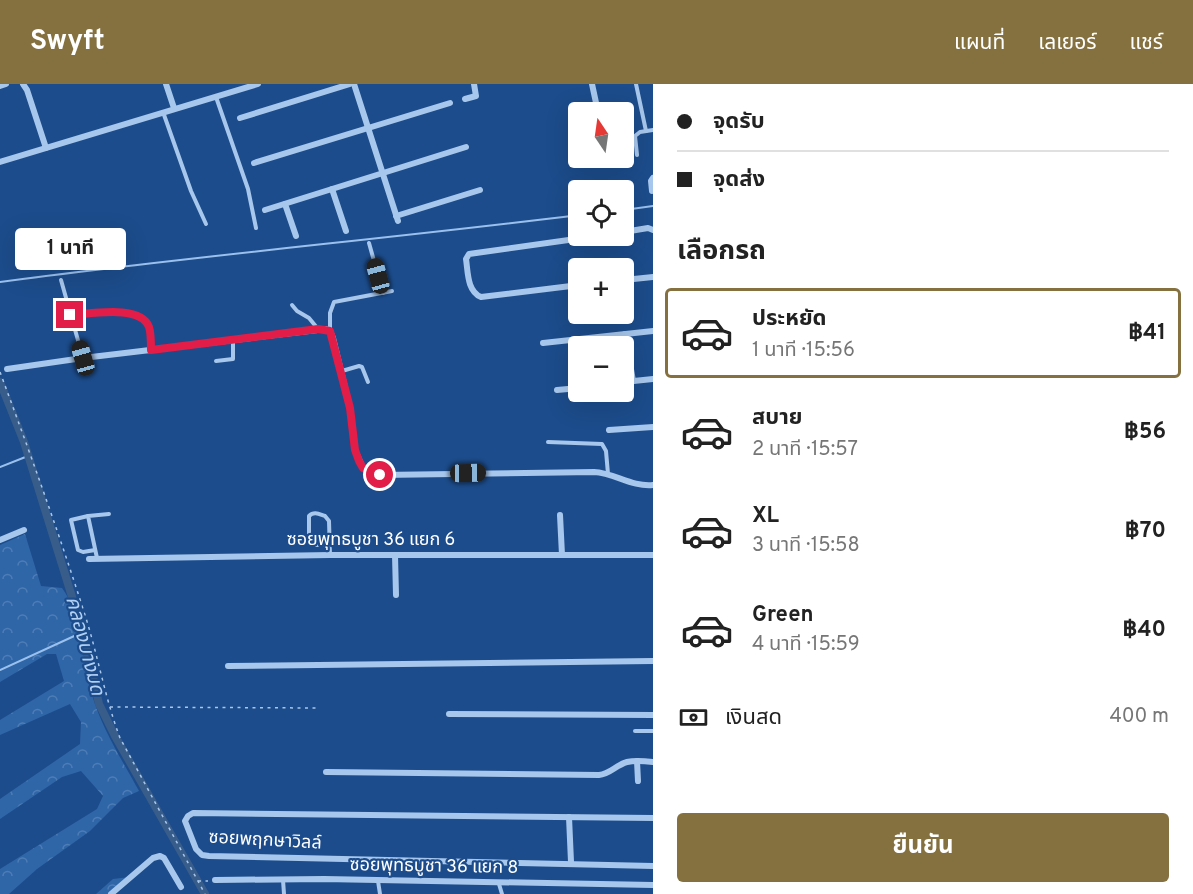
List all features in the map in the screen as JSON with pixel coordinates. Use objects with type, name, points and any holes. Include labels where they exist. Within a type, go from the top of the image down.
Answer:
[{"type":"street","points":[[0,86],[6,84]]},
{"type":"street","points":[[23,84],[46,148]]},
{"type":"street","points":[[166,84],[174,108]]},
{"type":"street","points":[[0,162],[258,84]]},
{"type":"street","points":[[240,118],[352,84],[397,218],[480,190]]},
{"type":"street","points":[[465,99],[476,96],[474,84]]},
{"type":"street","points":[[592,84],[596,102]]},
{"type":"street","points":[[254,163],[450,103]]},
{"type":"street","points":[[265,210],[466,147]]},
{"type":"street","points":[[652,191],[653,178]]},
{"type":"street","points":[[332,189],[346,231]]},
{"type":"street","points":[[285,204],[296,236]]},
{"type":"street","points":[[634,230],[648,228],[653,230]]},
{"type":"street","points":[[568,240],[470,254],[466,259],[471,289],[481,297],[568,286]]},
{"type":"street","points":[[634,279],[653,277]]},
{"type":"street","points":[[3,370],[318,329],[330,331],[350,408],[355,450],[363,468],[371,472],[380,475],[594,472],[608,474],[633,484],[653,485]]},
{"type":"street","points":[[543,343],[653,331]]},
{"type":"street","points":[[634,381],[653,379]]},
{"type":"street","points":[[557,390],[568,389]]},
{"type":"street","points":[[609,430],[653,427]]},
{"type":"street","points":[[560,515],[562,555]]},
{"type":"street","points":[[0,540],[24,530]]},
{"type":"street","name":"ซอยพุทธบูชา 36 แยก 6","points":[[89,559],[330,555],[653,555]]},
{"type":"street","points":[[395,555],[396,595]]},
{"type":"street","points":[[228,666],[653,661]]},
{"type":"street","points":[[449,714],[653,715]]},
{"type":"street","points":[[637,761],[638,781]]},
{"type":"street","points":[[326,772],[599,775],[608,774],[623,763],[653,762]]},
{"type":"street","name":"ซอยพฤกษาวิลล์","points":[[653,818],[193,813],[185,821],[196,849],[202,855],[209,856],[440,862],[572,862],[653,866]]},
{"type":"street","points":[[569,817],[572,862]]},
{"type":"street","points":[[111,894],[153,858],[160,856],[164,858],[181,888]]},
{"type":"street","name":"ซอยพุทธบูชา 36 แยก 8","points":[[215,880],[653,885]]},
{"type":"lane","points":[[636,84],[646,131]]},
{"type":"lane","points":[[216,97],[248,189],[256,228]]},
{"type":"lane","points":[[163,112],[191,191],[206,224]]},
{"type":"lane","points":[[637,155],[634,138],[637,133],[653,130]]},
{"type":"lane","points":[[369,243],[383,292]]},
{"type":"lane","points":[[62,280],[83,358]]},
{"type":"lane","points":[[330,331],[330,313],[334,302],[392,291]]},
{"type":"lane","points":[[292,305],[309,318],[318,329]]},
{"type":"lane","points":[[70,315],[117,312],[136,314],[142,317],[149,327],[151,350]]},
{"type":"lane","points":[[216,361],[233,358],[233,340]]},
{"type":"lane","points":[[341,371],[362,367],[368,382]]},
{"type":"lane","points":[[548,442],[602,444],[606,450],[608,474]]},
{"type":"lane","points":[[95,550],[83,552],[78,550],[71,520],[109,514]]},
{"type":"lane","points":[[329,545],[313,545],[309,542],[309,516],[311,514],[327,517],[329,521],[330,555]]},
{"type":"lane","points":[[88,516],[97,559]]},
{"type":"lane","points":[[635,730],[653,731]]},
{"type":"lane","points":[[284,879],[284,894]]},
{"type":"lane","points":[[378,881],[380,894]]},
{"type":"lane","points":[[499,884],[502,894]]},
{"type":"path","points":[[3,370],[85,616],[109,708],[120,738],[205,894]]},
{"type":"path","points":[[109,708],[319,708]]},
{"type":"path","points":[[198,881],[215,880]]},
{"type":"green space","points":[[25,534],[41,586],[62,588],[68,599],[77,625],[96,708],[139,791],[123,798],[90,831],[37,869],[9,894],[0,894],[0,869],[97,809],[103,796],[81,771],[62,777],[0,819],[0,799],[80,744],[81,722],[70,704],[0,735],[0,720],[64,681],[56,654],[47,654],[0,682],[0,545]]},
{"type":"green space","points":[[130,877],[109,894],[96,894],[113,879]]},
{"type":"waterway","points":[[634,209],[653,206]]},
{"type":"waterway","points":[[0,282],[568,216]]},
{"type":"waterway","name":"คลองบางมด","points":[[0,382],[24,442],[82,629],[99,704],[205,894]]},
{"type":"waterway","points":[[0,467],[28,456]]},
{"type":"waterway","points":[[0,670],[83,632]]},
{"type":"route","points":[[70,315],[117,312],[136,314],[146,321],[149,327],[151,350],[318,329],[330,331],[350,408],[355,450],[363,468],[380,475]]}]
